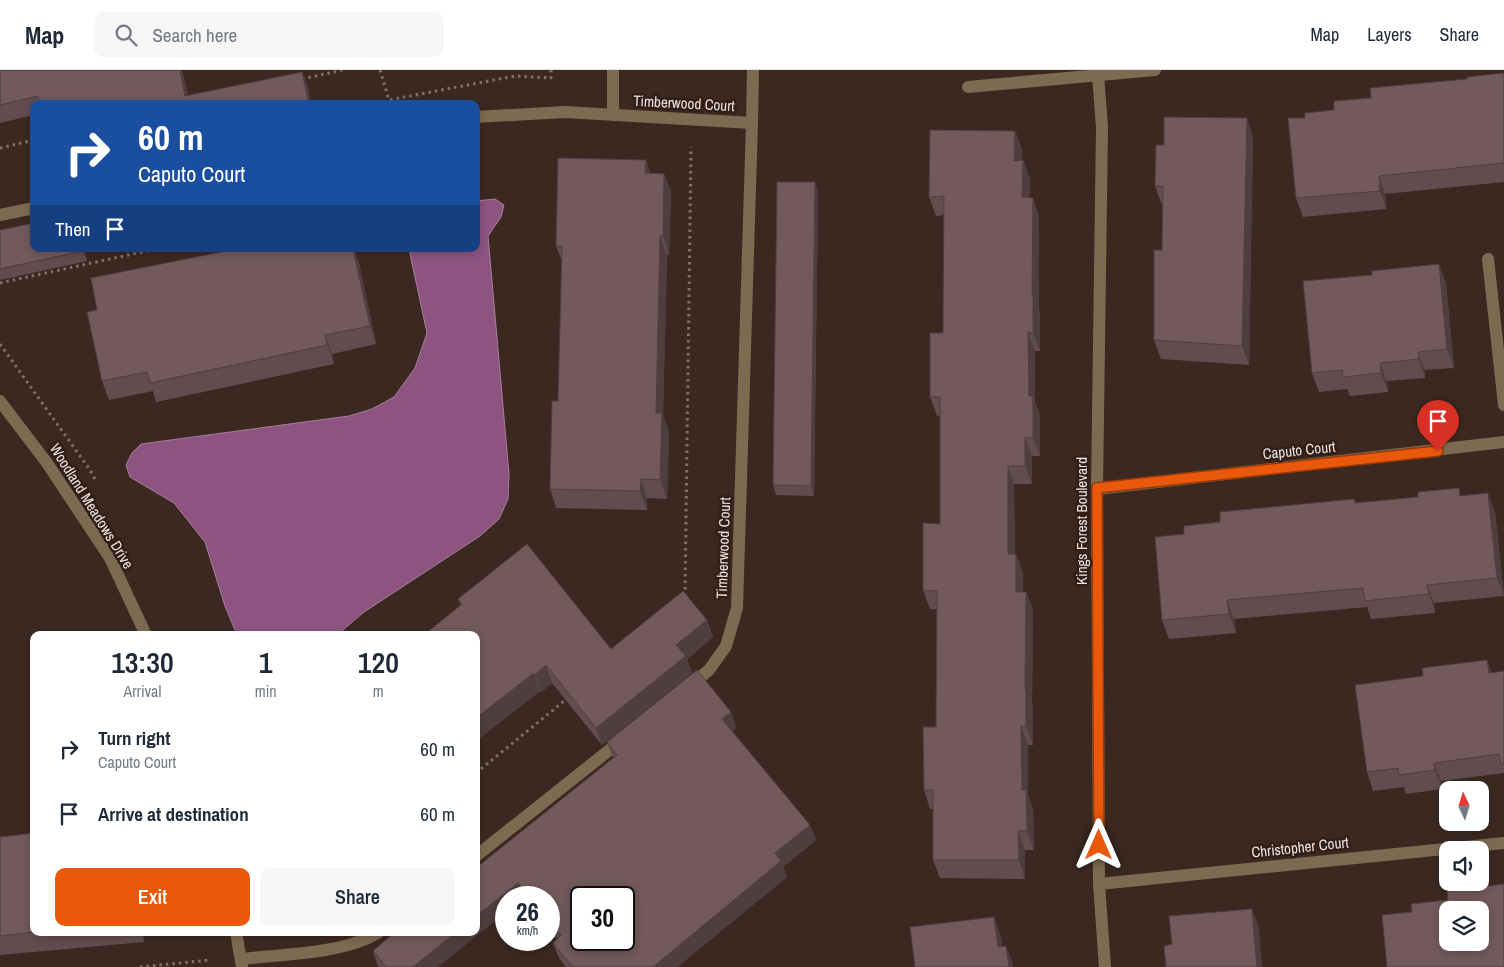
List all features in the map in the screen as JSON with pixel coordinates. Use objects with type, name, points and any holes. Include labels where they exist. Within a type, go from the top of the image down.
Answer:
[{"type":"street","name":"Timberwood Court","points":[[613,70],[613,115]]},
{"type":"street","name":"Timberwood Court","points":[[678,695],[709,670],[726,646],[737,608],[753,70]]},
{"type":"street","points":[[968,86],[1155,70]]},
{"type":"street","name":"Kings Forest Boulevard","points":[[1098,75],[1102,126],[1097,488],[1099,884],[1105,967]]},
{"type":"street","name":"Timberwood Court","points":[[480,117],[565,112],[752,123]]},
{"type":"street","points":[[0,215],[30,209]]},
{"type":"street","points":[[1488,259],[1504,405]]},
{"type":"street","name":"Woodland Meadows Drive","points":[[0,401],[47,463],[110,558],[144,631]]},
{"type":"street","name":"Caputo Court","points":[[1097,488],[1504,442]]},
{"type":"street","points":[[480,853],[631,732]]},
{"type":"street","name":"Christopher Court","points":[[1099,884],[1504,843]]},
{"type":"street","points":[[237,936],[241,963],[336,949],[367,940],[373,936]]},
{"type":"path","points":[[296,80],[343,70]]},
{"type":"path","points":[[380,70],[389,100],[515,76],[551,78],[551,70]]},
{"type":"path","points":[[0,148],[30,141]]},
{"type":"path","points":[[685,602],[691,145]]},
{"type":"path","points":[[0,283],[142,252]]},
{"type":"path","points":[[480,770],[573,694]]},
{"type":"path","points":[[140,967],[210,960]]},
{"type":"shaded area","points":[[495,199],[504,205],[501,217],[488,236],[509,474],[508,499],[499,519],[480,536],[364,612],[342,631],[235,631],[225,606],[205,542],[174,503],[130,477],[126,465],[132,453],[141,444],[349,416],[372,409],[394,397],[415,368],[427,333],[410,252],[480,252],[480,201]]},
{"type":"building","points":[[0,70],[180,70],[185,96],[302,72],[308,100],[38,100],[38,96],[0,105]]},
{"type":"building","points":[[1504,73],[1504,163],[1379,176],[1380,191],[1296,198],[1288,118],[1305,118],[1305,113],[1334,110],[1334,101],[1371,98],[1370,88],[1467,79],[1467,77]]},
{"type":"building","points":[[1164,117],[1247,118],[1242,346],[1154,340],[1154,250],[1162,250],[1163,186],[1155,186],[1156,145],[1164,145]]},
{"type":"building","points":[[930,130],[1015,131],[1014,161],[1023,160],[1022,197],[1033,198],[1033,333],[1028,332],[1029,396],[1033,396],[1033,438],[1025,437],[1025,466],[1008,466],[1008,554],[1016,554],[1016,592],[1026,592],[1026,726],[1021,726],[1022,790],[1026,790],[1027,831],[1018,831],[1019,860],[933,860],[933,790],[924,790],[923,727],[936,727],[937,591],[923,590],[923,523],[940,524],[940,397],[930,397],[930,333],[943,333],[944,196],[929,197]]},
{"type":"building","points":[[558,158],[646,160],[645,173],[664,174],[663,236],[660,236],[656,413],[662,413],[660,480],[641,479],[640,491],[550,489],[552,401],[558,401],[562,246],[556,246]]},
{"type":"building","points":[[777,182],[815,182],[811,486],[773,485]]},
{"type":"building","points":[[30,224],[30,252],[78,252],[0,269],[0,230]]},
{"type":"building","points":[[221,252],[354,252],[370,326],[325,335],[327,345],[150,383],[147,372],[102,381],[87,312],[97,310],[91,278]]},
{"type":"building","points":[[1439,264],[1447,349],[1418,352],[1419,359],[1380,363],[1381,373],[1343,377],[1342,370],[1312,373],[1303,281],[1372,275],[1372,271]]},
{"type":"building","points":[[1459,488],[1460,496],[1488,493],[1497,578],[1427,585],[1429,594],[1365,601],[1363,588],[1227,600],[1229,614],[1162,620],[1155,537],[1184,534],[1184,526],[1220,522],[1220,512],[1354,499],[1355,503],[1418,497],[1418,492]]},
{"type":"building","points":[[527,544],[611,649],[683,591],[707,620],[676,645],[686,656],[596,728],[546,665],[480,715],[480,631],[429,631],[462,604],[458,599]]},
{"type":"building","points":[[1487,660],[1489,673],[1504,671],[1504,763],[1501,764],[1499,754],[1434,763],[1435,770],[1399,775],[1398,768],[1367,772],[1355,685],[1423,676],[1422,668]]},
{"type":"building","points":[[697,670],[731,712],[722,719],[810,825],[775,853],[781,861],[653,967],[573,967],[560,951],[560,886],[520,886],[518,883],[514,886],[495,886],[495,901],[480,913],[480,865],[617,755],[607,742]]},
{"type":"building","points":[[30,833],[30,933],[0,936],[0,837]]},
{"type":"building","points":[[1504,884],[1504,967],[1387,967],[1382,915],[1412,912],[1411,904],[1448,900],[1447,891],[1489,891],[1489,886]]},
{"type":"building","points":[[1252,909],[1257,967],[1166,967],[1164,946],[1172,944],[1169,916]]},
{"type":"building","points":[[994,917],[998,947],[1006,946],[1009,967],[915,967],[910,927]]},
{"type":"building","points":[[390,936],[451,936],[413,967],[386,967],[373,951]]},
{"type":"route","points":[[1099,845],[1097,488],[1438,451]]}]
